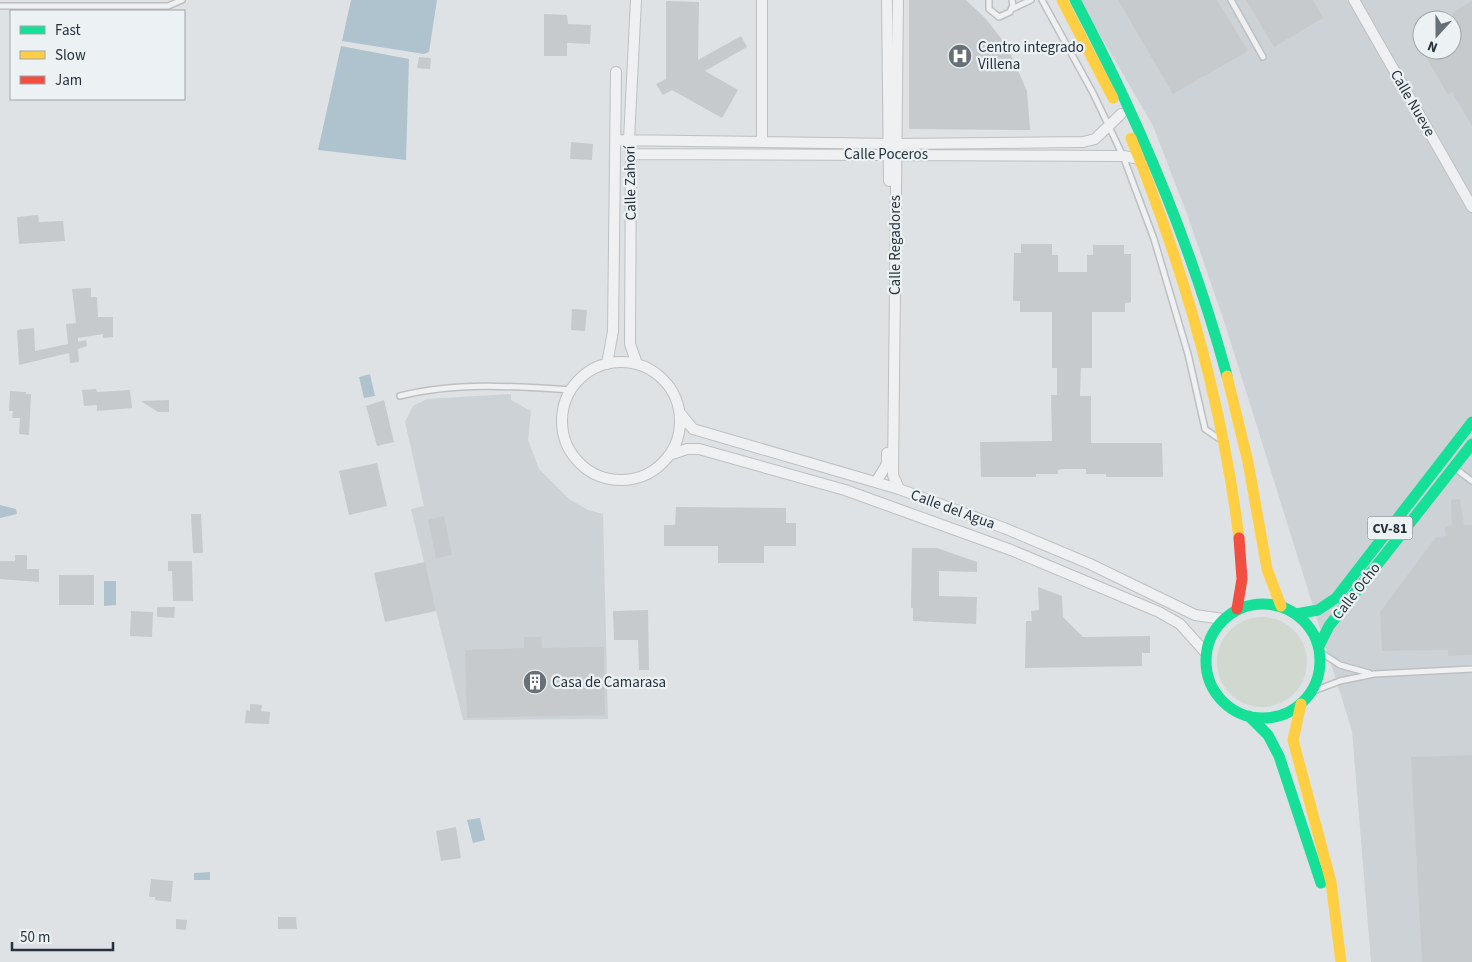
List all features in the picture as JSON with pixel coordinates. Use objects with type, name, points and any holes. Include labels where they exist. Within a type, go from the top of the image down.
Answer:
[{"type":"main road","points":[[1062,0],[1121,114],[1140,158],[1166,226],[1189,297],[1210,378],[1223,442],[1242,574],[1242,586],[1237,609]]},
{"type":"main road","points":[[1075,0],[1132,114],[1202,288],[1241,427],[1267,574],[1281,606]]},
{"type":"main road","name":"Calle Ocho","points":[[1296,614],[1319,611],[1327,607],[1336,598],[1472,422]]},
{"type":"main road","name":"Calle Ocho","points":[[1319,649],[1329,626],[1472,444]]},
{"type":"main road","points":[[1301,704],[1277,716],[1249,716],[1234,710],[1220,700],[1211,686],[1206,670],[1206,653],[1209,640],[1223,619],[1237,609],[1251,604],[1266,603],[1281,606],[1296,614],[1306,623],[1319,649],[1319,673],[1311,692],[1301,704],[1297,714],[1293,740],[1332,882],[1341,957]]},
{"type":"main road","points":[[1249,716],[1268,735],[1288,780],[1324,893],[1341,957]]},
{"type":"street","name":"Calle Zahorí","points":[[636,0],[629,140],[631,154],[630,344],[637,364]]},
{"type":"street","points":[[762,0],[762,142]]},
{"type":"street","name":"Calle Regadores","points":[[888,0],[892,149],[893,475],[899,489]]},
{"type":"street","name":"Calle Regadores","points":[[876,482],[887,464],[892,149],[898,0]]},
{"type":"street","name":"Calle Nueve","points":[[1354,0],[1472,207]]},
{"type":"street","name":"Calle Zahorí","points":[[608,364],[613,331],[616,72]]},
{"type":"street","name":"Calle Poceros","points":[[631,154],[892,149],[1083,142],[1095,139],[1110,127],[1121,114]]},
{"type":"street","name":"Calle Poceros","points":[[615,140],[762,142],[1140,158]]},
{"type":"street","points":[[622,362],[637,364],[652,371],[665,382],[675,396],[680,413],[680,428],[677,442],[670,455],[657,468],[641,477],[623,480],[614,479],[589,470],[575,458],[566,442],[562,424],[564,406],[571,390],[581,378],[593,369],[622,362]]},
{"type":"street","name":"Calle del Agua","points":[[680,413],[693,429],[899,489],[1004,528],[1090,564],[1190,613],[1223,619]]},
{"type":"street","name":"Calle del Agua","points":[[670,455],[687,448],[720,454],[844,490],[953,528],[1159,612],[1180,624],[1206,653]]},
{"type":"lane","points":[[0,6],[168,6],[182,0]]},
{"type":"lane","points":[[989,0],[989,9],[994,15],[1003,16],[1012,9],[1031,0]]},
{"type":"lane","points":[[1012,0],[1012,9]]},
{"type":"lane","points":[[1042,0],[1124,156],[1154,239],[1188,354],[1205,429],[1223,442]]},
{"type":"lane","points":[[1231,0],[1263,57]]},
{"type":"lane","points":[[400,396],[423,390],[509,385],[571,390]]},
{"type":"lane","points":[[1454,468],[1472,481]]},
{"type":"lane","points":[[1319,649],[1340,665],[1374,674]]},
{"type":"lane","points":[[1311,692],[1340,681],[1374,674],[1472,670]]},
{"type":"shaded area","points":[[1080,0],[1472,0],[1472,962],[1371,962],[1352,731],[1224,321],[1187,214],[1153,126]]},
{"type":"shaded area","points":[[511,394],[511,400],[531,411],[528,440],[539,469],[569,499],[588,510],[603,514],[608,719],[463,720],[411,509],[424,506],[405,422],[413,406],[427,399]]},
{"type":"shaded area","points":[[1262,617],[1279,620],[1294,630],[1304,645],[1307,662],[1304,679],[1294,694],[1279,704],[1262,707],[1245,704],[1230,694],[1220,679],[1217,662],[1220,645],[1230,630],[1245,620]]},
{"type":"water","points":[[351,0],[437,0],[429,52],[424,54],[342,41]]},
{"type":"water","points":[[341,46],[409,59],[406,160],[318,150]]},
{"type":"water","points":[[370,374],[375,396],[364,398],[359,377]]},
{"type":"water","points":[[0,505],[16,509],[17,514],[0,518]]},
{"type":"water","points":[[104,581],[116,581],[116,605],[104,606]]},
{"type":"water","points":[[480,818],[485,840],[473,843],[467,820]]},
{"type":"water","points":[[210,872],[210,880],[194,880],[194,873]]},
{"type":"building","name":"Centro integrado Villena","points":[[909,0],[966,0],[986,19],[1007,46],[1027,91],[1030,130],[909,129]]},
{"type":"building","points":[[1118,0],[1217,0],[1248,51],[1173,94]]},
{"type":"building","points":[[1246,0],[1313,0],[1323,18],[1274,47]]},
{"type":"building","points":[[666,1],[699,2],[698,60],[741,36],[747,47],[705,71],[738,90],[722,118],[672,90],[663,95],[656,84],[666,79]]},
{"type":"building","points":[[1472,1],[1472,126],[1452,92],[1448,95],[1428,60],[1462,60],[1462,10],[1457,10]]},
{"type":"building","points":[[544,14],[567,15],[568,24],[591,25],[590,44],[567,43],[567,56],[544,56]]},
{"type":"building","points":[[419,57],[431,58],[430,69],[417,68]]},
{"type":"building","points":[[571,142],[593,144],[592,160],[570,159]]},
{"type":"building","points":[[38,215],[39,222],[63,221],[65,241],[19,244],[17,217]]},
{"type":"building","points":[[1021,244],[1052,244],[1052,255],[1058,255],[1058,272],[1087,272],[1087,255],[1093,255],[1093,245],[1124,245],[1124,254],[1131,254],[1131,302],[1125,303],[1125,312],[1092,312],[1092,368],[1081,368],[1080,396],[1091,396],[1091,443],[1162,443],[1163,477],[1106,477],[1106,474],[1086,474],[1086,469],[1062,469],[1058,470],[1058,474],[1036,474],[1036,477],[981,477],[980,442],[1052,441],[1051,395],[1057,395],[1057,368],[1052,368],[1052,312],[1020,312],[1020,301],[1013,301],[1014,253],[1021,253]]},
{"type":"building","points":[[91,288],[91,297],[97,297],[98,317],[113,317],[113,337],[103,338],[103,334],[78,338],[78,342],[86,340],[87,346],[78,349],[79,362],[70,363],[69,353],[19,365],[17,330],[34,328],[35,351],[68,344],[66,324],[76,323],[72,289]]},
{"type":"building","points":[[572,309],[587,310],[585,331],[571,330]]},
{"type":"building","points":[[96,389],[97,392],[130,390],[132,408],[97,411],[97,405],[84,406],[82,390]]},
{"type":"building","points":[[10,391],[31,394],[29,435],[19,434],[20,418],[12,418],[13,411],[9,411]]},
{"type":"building","points":[[169,400],[169,412],[158,412],[141,401]]},
{"type":"building","points":[[384,400],[394,442],[377,446],[366,406]]},
{"type":"building","points":[[377,463],[387,506],[349,515],[339,471]]},
{"type":"building","points":[[1460,499],[1464,525],[1472,525],[1472,655],[1448,656],[1448,650],[1382,651],[1380,612],[1436,537],[1446,536],[1445,527],[1452,525],[1451,500]]},
{"type":"building","points":[[676,507],[786,508],[786,523],[796,523],[796,546],[764,546],[764,563],[718,563],[718,546],[664,546],[664,525],[675,525]]},
{"type":"building","points":[[191,514],[201,514],[203,553],[193,553]]},
{"type":"building","points":[[444,516],[452,555],[436,558],[428,520]]},
{"type":"building","points":[[912,548],[937,548],[977,562],[977,572],[939,571],[939,596],[977,597],[976,624],[913,621],[913,608],[911,608]]},
{"type":"building","points":[[15,555],[27,555],[27,569],[39,569],[39,582],[0,579],[0,561],[15,561]]},
{"type":"building","points":[[168,561],[192,561],[193,601],[173,601],[172,571],[168,571]]},
{"type":"building","points":[[425,562],[436,611],[385,622],[374,573]]},
{"type":"building","points":[[59,575],[94,575],[94,605],[59,605]]},
{"type":"building","points":[[1038,587],[1062,596],[1063,617],[1083,637],[1150,636],[1150,653],[1142,653],[1142,666],[1025,668],[1026,621],[1032,621],[1031,611],[1039,610]]},
{"type":"building","points":[[157,607],[175,607],[174,618],[157,617]]},
{"type":"building","points":[[648,610],[649,670],[639,670],[638,640],[614,640],[613,611]]},
{"type":"building","points":[[131,611],[153,612],[152,637],[130,636]]},
{"type":"building","name":"Casa de Camarasa","points":[[524,637],[541,637],[542,648],[604,647],[605,715],[467,718],[465,650],[524,648]]},
{"type":"building","points":[[250,704],[262,705],[261,711],[270,712],[269,724],[245,723],[246,710],[250,711]]},
{"type":"building","points":[[1472,755],[1472,962],[1422,962],[1411,757]]},
{"type":"building","points":[[456,827],[461,858],[441,861],[436,831]]},
{"type":"building","points":[[151,879],[173,881],[171,902],[155,900],[155,897],[149,897]]},
{"type":"building","points":[[278,917],[296,917],[297,929],[278,929]]},
{"type":"building","points":[[176,919],[187,920],[186,930],[176,929]]},
{"type":"traffic: fast","points":[[1075,0],[1121,91],[1162,183],[1197,278],[1227,376]]},
{"type":"traffic: fast","points":[[1296,614],[1318,610],[1336,598],[1472,422]]},
{"type":"traffic: fast","points":[[1319,646],[1329,626],[1472,444]]},
{"type":"traffic: fast","points":[[1263,604],[1285,608],[1295,613],[1311,629],[1316,639],[1320,661],[1316,683],[1311,693],[1295,709],[1285,714],[1263,718],[1241,714],[1231,709],[1215,693],[1210,683],[1206,661],[1210,639],[1215,629],[1231,613],[1241,608],[1263,604]]},
{"type":"traffic: fast","points":[[1249,716],[1268,735],[1279,756],[1321,883]]},
{"type":"traffic: slow","points":[[1062,0],[1113,98]]},
{"type":"traffic: slow","points":[[1131,138],[1167,235],[1198,335],[1222,436],[1239,538]]},
{"type":"traffic: slow","points":[[1227,376],[1248,462],[1267,569],[1281,606]]},
{"type":"traffic: slow","points":[[1301,704],[1293,740],[1331,882],[1341,962]]},
{"type":"traffic: jam","points":[[1237,609],[1242,579],[1239,538]]},
{"type":"place","name":"Centro integrado Villena","points":[[960,56]]},
{"type":"place","name":"Casa de Camarasa","points":[[535,682]]}]
